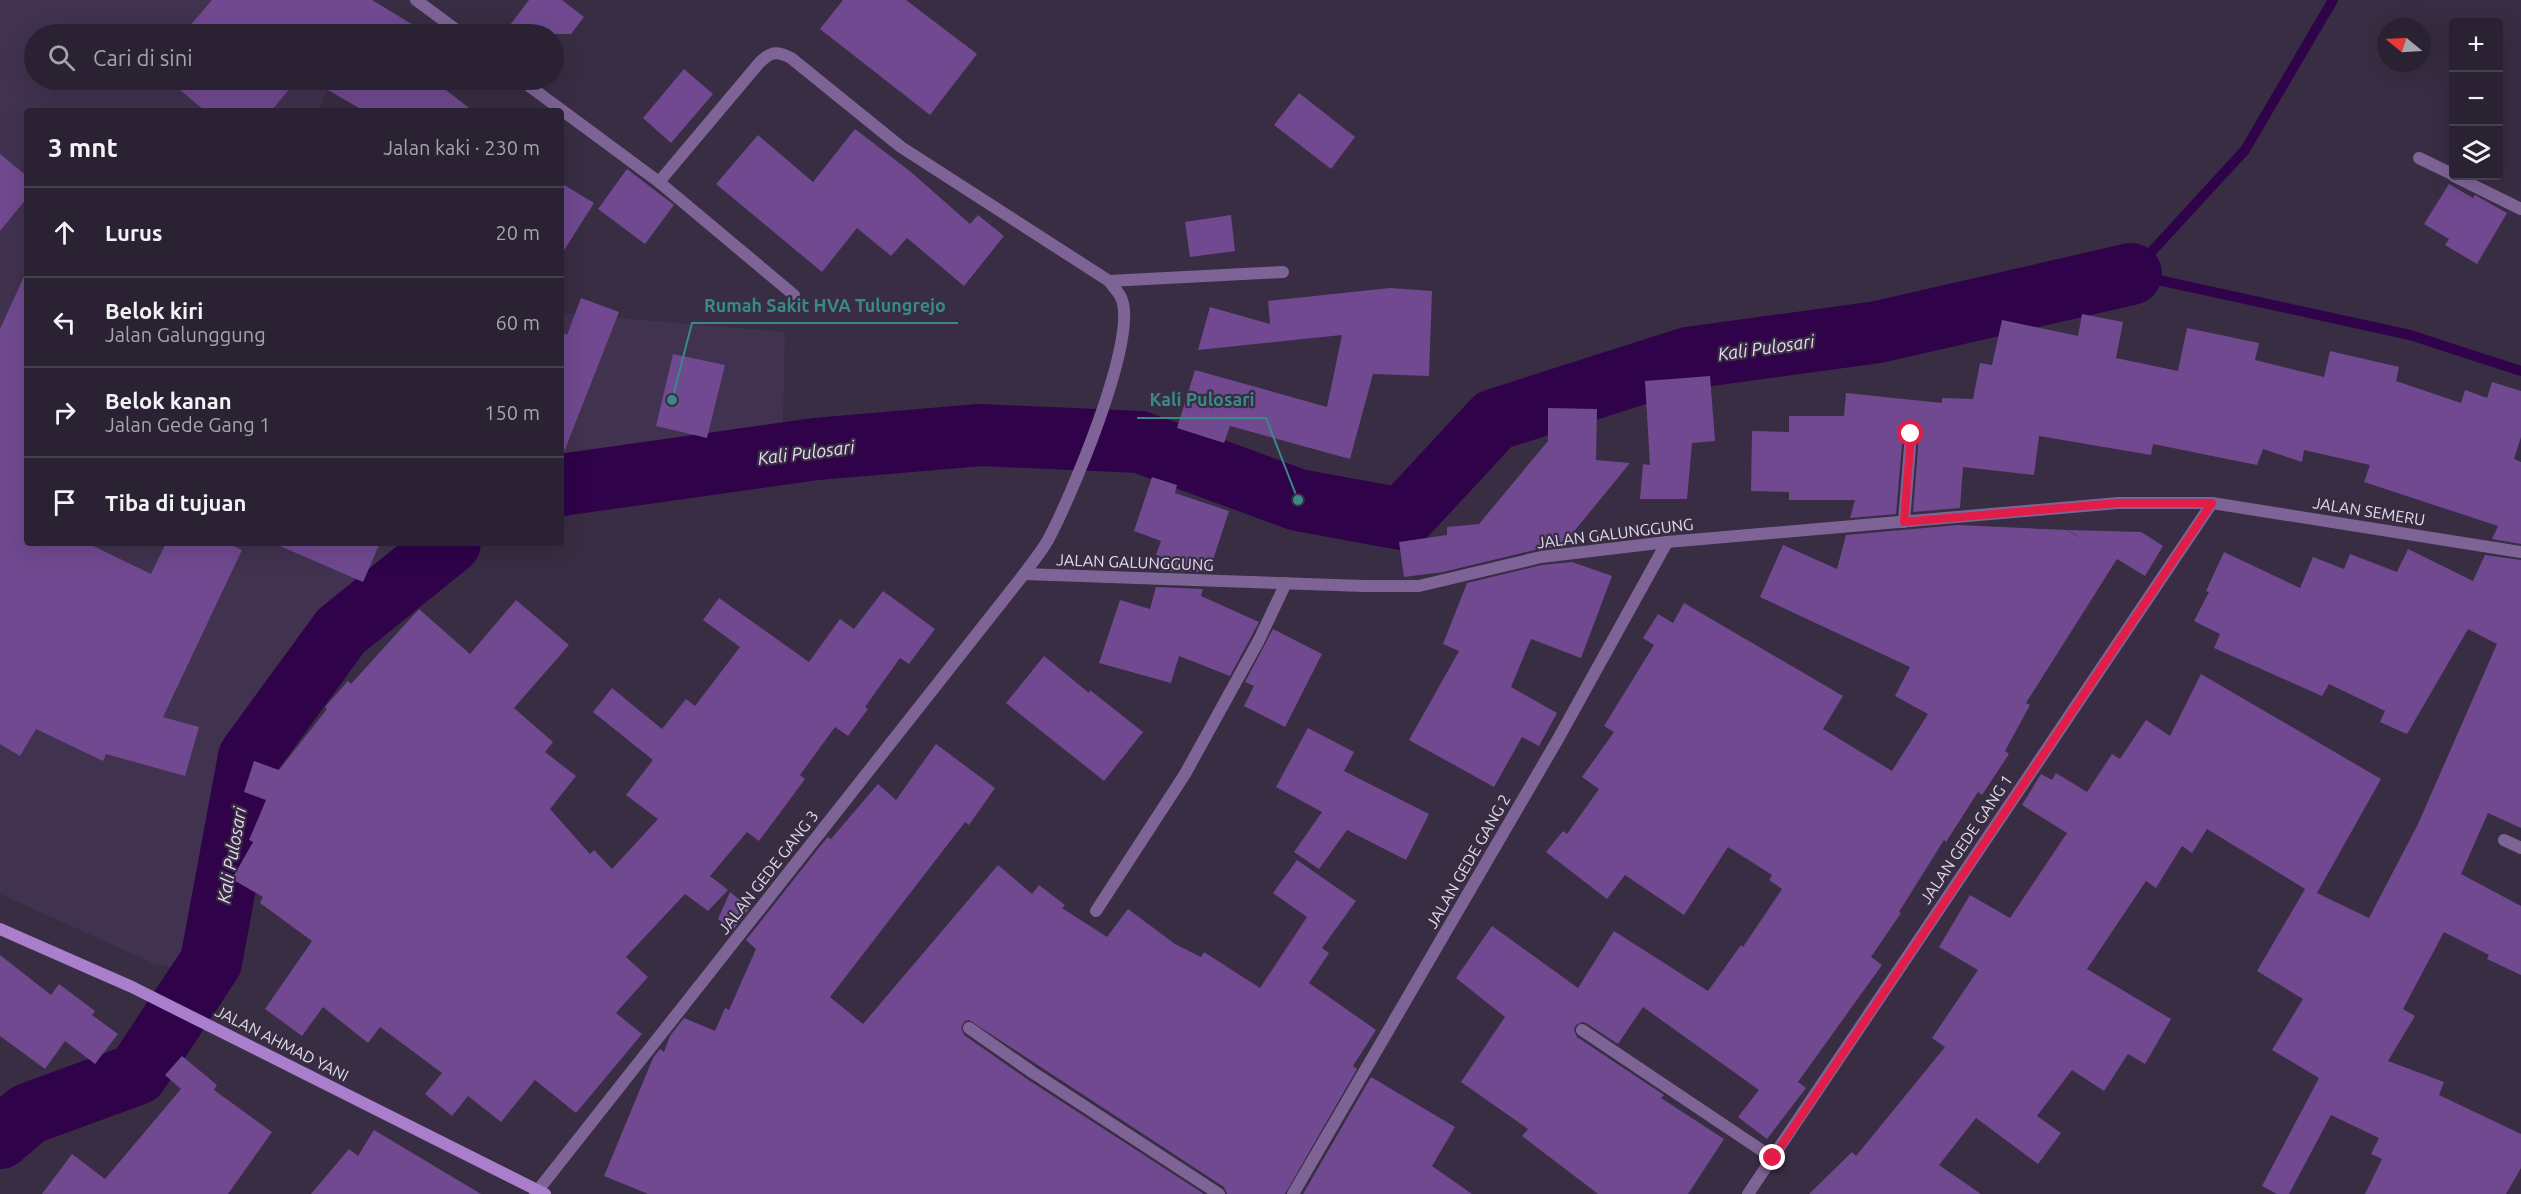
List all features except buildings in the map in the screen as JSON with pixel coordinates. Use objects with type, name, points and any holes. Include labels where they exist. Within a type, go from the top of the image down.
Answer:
[{"type":"main road","name":"JALAN AHMAD YANI","points":[[0,929],[132,987],[539,1193]]},
{"type":"street","points":[[416,0],[448,24]]},
{"type":"street","points":[[658,182],[760,62],[770,53],[776,52],[791,58],[901,147],[1109,281],[1283,272]]},
{"type":"street","points":[[534,90],[559,108]]},
{"type":"street","points":[[564,112],[658,182],[794,295]]},
{"type":"street","points":[[2419,158],[2449,173]]},
{"type":"street","points":[[2464,180],[2521,209]]},
{"type":"street","name":"JALAN GEDE GANG 3","points":[[539,1193],[1024,574],[1047,541],[1080,468],[1110,389],[1124,325],[1122,300],[1109,281]]},
{"type":"street","points":[[1904,522],[1911,434]]},
{"type":"street","name":"JALAN GALUNGGUNG","points":[[1024,574],[1419,586],[1541,557],[1667,542],[2118,503],[2212,503]]},
{"type":"street","name":"JALAN SEMERU","points":[[2212,503],[2521,552]]},
{"type":"street","name":"JALAN GEDE GANG 1","points":[[1748,1194],[2212,503]]},
{"type":"street","name":"JALAN GEDE GANG 2","points":[[1293,1194],[1558,740],[1667,542]]},
{"type":"street","points":[[1096,911],[1185,774],[1259,639],[1286,583]]},
{"type":"street","points":[[2504,840],[2521,848]]},
{"type":"street","points":[[969,1028],[1218,1194]]},
{"type":"street","points":[[1582,1030],[1773,1158]]},
{"type":"shaded area","points":[[0,0],[265,0],[295,24],[24,24],[24,90],[328,90],[319,108],[24,108],[24,546],[482,546],[239,723],[177,968],[155,964],[0,894]]},
{"type":"shaded area","points":[[564,313],[785,332],[782,468],[564,504]]},
{"type":"waterway","points":[[2131,274],[2245,150],[2333,0]]},
{"type":"waterway","points":[[2131,274],[2410,335],[2521,371]]},
{"type":"waterway","name":"Kali Pulosari","points":[[564,485],[816,449],[980,435],[1140,442],[1298,500],[1402,519],[1494,420],[1688,358],[1878,332],[2131,274]]},
{"type":"waterway","name":"Kali Pulosari","points":[[0,1138],[28,1114],[137,1074],[211,962],[249,757],[341,631],[446,546]]},
{"type":"place","name":"Rumah Sakit HVA Tulungrejo","points":[[672,400]]},
{"type":"place","name":"Kali Pulosari","points":[[1298,500]]},
{"type":"route","points":[[1773,1158],[2212,503],[2118,503],[1904,522],[1911,434]]}]
